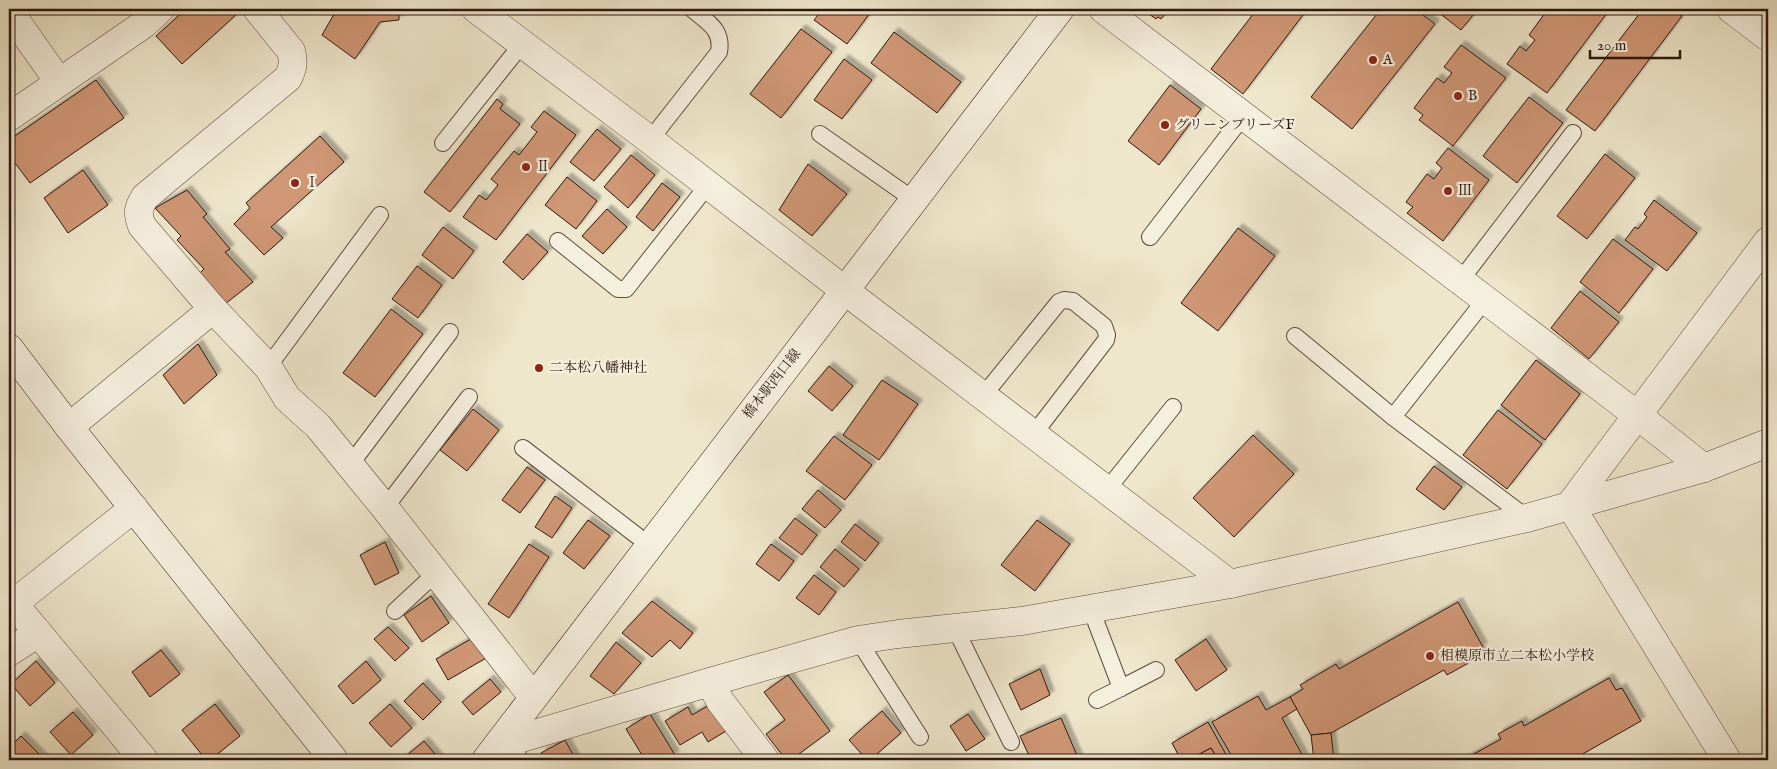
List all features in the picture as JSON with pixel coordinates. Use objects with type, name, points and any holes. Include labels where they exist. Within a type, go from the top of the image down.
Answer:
[{"type":"street","points":[[9,117],[144,24],[160,9]]},
{"type":"street","points":[[257,9],[290,51],[293,59],[293,69],[288,78],[145,197],[138,206],[138,216],[142,226],[213,309],[268,367],[287,398],[318,426],[385,508],[533,697]]},
{"type":"street","points":[[476,9],[1230,584]]},
{"type":"street","name":"橋本駅西口線","points":[[486,760],[511,746],[533,697],[1060,9]]},
{"type":"street","points":[[1103,9],[1704,468]]},
{"type":"street","points":[[1732,9],[1768,37]]},
{"type":"street","points":[[9,11],[58,82]]},
{"type":"street","points":[[1570,505],[1768,241]]},
{"type":"street","points":[[69,427],[213,309]]},
{"type":"street","points":[[9,348],[69,427],[334,760]]},
{"type":"street","points":[[511,746],[710,682],[858,640],[1022,621],[1117,603],[1199,591],[1527,518],[1704,468],[1768,443]]},
{"type":"street","points":[[1570,505],[1727,760]]},
{"type":"street","points":[[134,508],[11,601],[144,760]]},
{"type":"street","points":[[9,652],[38,633]]},
{"type":"street","points":[[710,682],[720,700],[765,760]]},
{"type":"lane","points":[[650,140],[719,52],[721,42],[714,27],[692,9]]},
{"type":"lane","points":[[443,143],[522,44]]},
{"type":"lane","points":[[1150,237],[1244,115]]},
{"type":"lane","points":[[1460,281],[1573,133]]},
{"type":"lane","points":[[820,134],[914,200]]},
{"type":"lane","points":[[558,241],[618,289],[626,289],[708,185]]},
{"type":"lane","points":[[268,367],[380,215]]},
{"type":"lane","points":[[983,396],[1059,302],[1064,300],[1073,301],[1104,326],[1107,335],[1106,340],[1033,434]]},
{"type":"lane","points":[[1393,417],[1485,300]]},
{"type":"lane","points":[[350,465],[450,332]]},
{"type":"lane","points":[[1296,336],[1393,417],[1527,518]]},
{"type":"lane","points":[[385,508],[469,398]]},
{"type":"lane","points":[[1106,491],[1173,407]]},
{"type":"lane","points":[[523,448],[649,545]]},
{"type":"lane","points":[[395,611],[436,573]]},
{"type":"lane","points":[[1091,609],[1121,688]]},
{"type":"lane","points":[[954,628],[1011,742]]},
{"type":"lane","points":[[858,640],[920,736]]},
{"type":"lane","points":[[1097,700],[1156,670]]},
{"type":"building","points":[[186,9],[235,9],[238,13],[182,64],[156,36]]},
{"type":"building","points":[[337,9],[399,9],[399,20],[380,22],[355,59],[322,35]]},
{"type":"building","points":[[823,9],[873,9],[847,44],[814,20]]},
{"type":"building","points":[[1142,9],[1170,9],[1161,19],[1158,17],[1156,19]]},
{"type":"building","points":[[1257,9],[1303,9],[1306,11],[1243,94],[1211,69]]},
{"type":"building","name":"A","points":[[1381,9],[1415,9],[1435,24],[1352,129],[1311,97]]},
{"type":"building","points":[[1434,9],[1478,9],[1461,30]]},
{"type":"building","points":[[1548,9],[1610,9],[1547,93],[1507,64],[1520,46],[1526,51],[1535,40],[1529,35]]},
{"type":"building","points":[[1643,9],[1672,9],[1682,16],[1595,131],[1566,110]]},
{"type":"building","points":[[801,29],[832,52],[781,118],[750,94]]},
{"type":"building","points":[[894,32],[961,82],[937,113],[871,63]]},
{"type":"building","name":"B","points":[[1461,45],[1506,78],[1453,146],[1419,120],[1423,115],[1414,108],[1437,78],[1444,83],[1452,73],[1444,67]]},
{"type":"building","points":[[844,59],[872,80],[842,119],[814,100]]},
{"type":"building","points":[[96,80],[124,118],[30,183],[9,155],[9,140]]},
{"type":"building","name":"グリーンブリーズF","points":[[1170,85],[1201,109],[1159,165],[1128,141]]},
{"type":"building","points":[[1529,97],[1563,123],[1517,183],[1483,156]]},
{"type":"building","points":[[497,99],[503,104],[500,109],[520,124],[450,212],[424,192]]},
{"type":"building","name":"Ⅱ","points":[[544,111],[576,135],[496,240],[463,217],[479,195],[486,200],[498,185],[491,179],[514,151],[519,155],[537,132],[531,127]]},
{"type":"building","points":[[597,129],[621,149],[594,181],[570,162]]},
{"type":"building","name":"Ⅰ","points":[[320,136],[344,162],[271,227],[283,238],[264,255],[234,224],[250,208],[246,203]]},
{"type":"building","name":"Ⅲ","points":[[1448,148],[1489,180],[1443,241],[1407,213],[1413,207],[1406,202],[1427,174],[1434,179],[1442,168],[1436,163]]},
{"type":"building","points":[[1605,154],[1635,178],[1587,239],[1557,216]]},
{"type":"building","points":[[631,155],[655,175],[628,208],[604,187]]},
{"type":"building","points":[[808,164],[847,194],[812,236],[779,210]]},
{"type":"building","points":[[83,170],[108,205],[68,233],[44,198]]},
{"type":"building","points":[[567,177],[597,201],[576,229],[545,205]]},
{"type":"building","points":[[662,183],[680,197],[653,231],[636,217]]},
{"type":"building","points":[[187,190],[207,214],[203,217],[230,249],[225,252],[253,282],[225,304],[199,274],[204,269],[177,240],[181,236],[155,208]]},
{"type":"building","points":[[1654,200],[1697,233],[1667,271],[1625,240],[1635,227],[1638,229],[1647,217],[1644,214]]},
{"type":"building","points":[[607,209],[627,227],[603,254],[582,236]]},
{"type":"building","points":[[443,227],[474,251],[453,279],[422,255]]},
{"type":"building","points":[[1238,228],[1275,256],[1218,331],[1181,303]]},
{"type":"building","points":[[527,234],[548,252],[523,280],[503,262]]},
{"type":"building","points":[[1613,239],[1653,269],[1619,313],[1580,282]]},
{"type":"building","points":[[417,266],[442,285],[418,318],[392,299]]},
{"type":"building","points":[[1580,291],[1619,322],[1589,359],[1551,328]]},
{"type":"building","points":[[391,309],[423,334],[375,397],[343,373]]},
{"type":"building","points":[[198,344],[217,375],[184,404],[163,375]]},
{"type":"building","points":[[1536,360],[1580,394],[1545,440],[1501,405]]},
{"type":"building","points":[[829,366],[853,386],[832,411],[808,391]]},
{"type":"building","points":[[882,380],[918,404],[879,460],[843,435]]},
{"type":"building","points":[[473,409],[499,430],[467,471],[440,450]]},
{"type":"building","points":[[1498,410],[1542,444],[1507,489],[1463,455]]},
{"type":"building","points":[[1253,435],[1294,474],[1234,537],[1193,498]]},
{"type":"building","points":[[834,436],[872,465],[845,500],[806,471]]},
{"type":"building","points":[[1434,466],[1462,487],[1444,510],[1416,489]]},
{"type":"building","points":[[527,467],[545,480],[520,513],[502,500]]},
{"type":"building","points":[[818,490],[841,510],[825,528],[802,509]]},
{"type":"building","points":[[555,496],[572,508],[552,538],[535,527]]},
{"type":"building","points":[[795,518],[817,535],[802,555],[779,538]]},
{"type":"building","points":[[588,520],[610,536],[584,569],[563,553]]},
{"type":"building","points":[[1037,520],[1070,544],[1035,591],[1001,565]]},
{"type":"building","points":[[855,524],[879,543],[865,561],[841,542]]},
{"type":"building","points":[[385,542],[399,573],[375,585],[360,555]]},
{"type":"building","points":[[529,544],[549,557],[509,618],[488,604]]},
{"type":"building","points":[[771,544],[794,561],[779,581],[756,564]]},
{"type":"building","points":[[835,549],[859,569],[844,587],[820,567]]},
{"type":"building","points":[[814,575],[836,592],[819,615],[796,598]]},
{"type":"building","points":[[431,596],[449,623],[422,642],[404,615]]},
{"type":"building","points":[[652,601],[693,633],[680,649],[670,640],[652,657],[622,633]]},
{"type":"building","points":[[1458,602],[1483,647],[1479,649],[1483,655],[1447,675],[1444,670],[1331,733],[1311,735],[1290,697],[1303,689],[1300,685],[1336,664],[1339,669]]},
{"type":"building","points":[[388,627],[409,648],[395,661],[374,639]]},
{"type":"building","points":[[476,636],[488,657],[448,680],[436,659]]},
{"type":"building","points":[[1206,639],[1227,670],[1196,691],[1175,660]]},
{"type":"building","points":[[616,642],[641,663],[614,694],[590,676]]},
{"type":"building","points":[[161,650],[180,674],[150,697],[132,672]]},
{"type":"building","points":[[36,661],[55,683],[30,706],[11,684]]},
{"type":"building","points":[[366,661],[381,680],[353,704],[338,686]]},
{"type":"building","points":[[1040,669],[1050,695],[1021,710],[1009,684]]},
{"type":"building","points":[[788,675],[830,731],[791,760],[786,760],[766,734],[785,720],[764,692]]},
{"type":"building","points":[[1609,678],[1616,690],[1622,688],[1641,721],[1572,760],[1463,760],[1501,739],[1498,734],[1522,721],[1524,726]]},
{"type":"building","points":[[490,679],[501,692],[473,715],[462,702]]},
{"type":"building","points":[[423,683],[441,702],[423,720],[404,701]]},
{"type":"building","points":[[1258,696],[1266,710],[1290,697],[1297,709],[1282,718],[1305,760],[1234,760],[1212,722]]},
{"type":"building","points":[[215,704],[240,736],[210,760],[206,760],[182,730]]},
{"type":"building","points":[[390,704],[412,728],[391,747],[369,723]]},
{"type":"building","points":[[711,704],[726,731],[708,742],[702,732],[680,745],[665,721],[688,707],[692,715]]},
{"type":"building","points":[[882,711],[901,733],[870,760],[867,760],[849,740]]},
{"type":"building","points":[[73,712],[93,735],[71,755],[50,732]]},
{"type":"building","points":[[650,714],[675,755],[667,760],[645,760],[626,729]]},
{"type":"building","points":[[968,714],[985,739],[966,751],[950,726]]},
{"type":"building","points":[[1061,718],[1079,760],[1031,760],[1020,736]]},
{"type":"building","points":[[1208,722],[1229,760],[1218,760],[1211,748],[1188,760],[1181,760],[1172,743]]},
{"type":"building","points":[[1331,733],[1334,760],[1314,760],[1311,735]]},
{"type":"building","points":[[21,736],[45,760],[9,760],[9,748]]},
{"type":"building","points":[[565,740],[576,760],[545,760],[541,753]]},
{"type":"building","points":[[424,741],[440,760],[401,760]]},
{"type":"building","points":[[1211,748],[1218,760],[1188,760]]},
{"type":"place","name":"A","points":[[1373,60]]},
{"type":"place","name":"B","points":[[1458,96]]},
{"type":"place","name":"グリーンブリーズF","points":[[1165,125]]},
{"type":"place","name":"Ⅱ","points":[[526,167]]},
{"type":"place","name":"Ⅰ","points":[[295,183]]},
{"type":"place","name":"Ⅲ","points":[[1448,191]]},
{"type":"place","name":"二本松八幡神社","points":[[539,368]]},
{"type":"place","name":"相模原市立二本松小学校","points":[[1430,656]]}]
